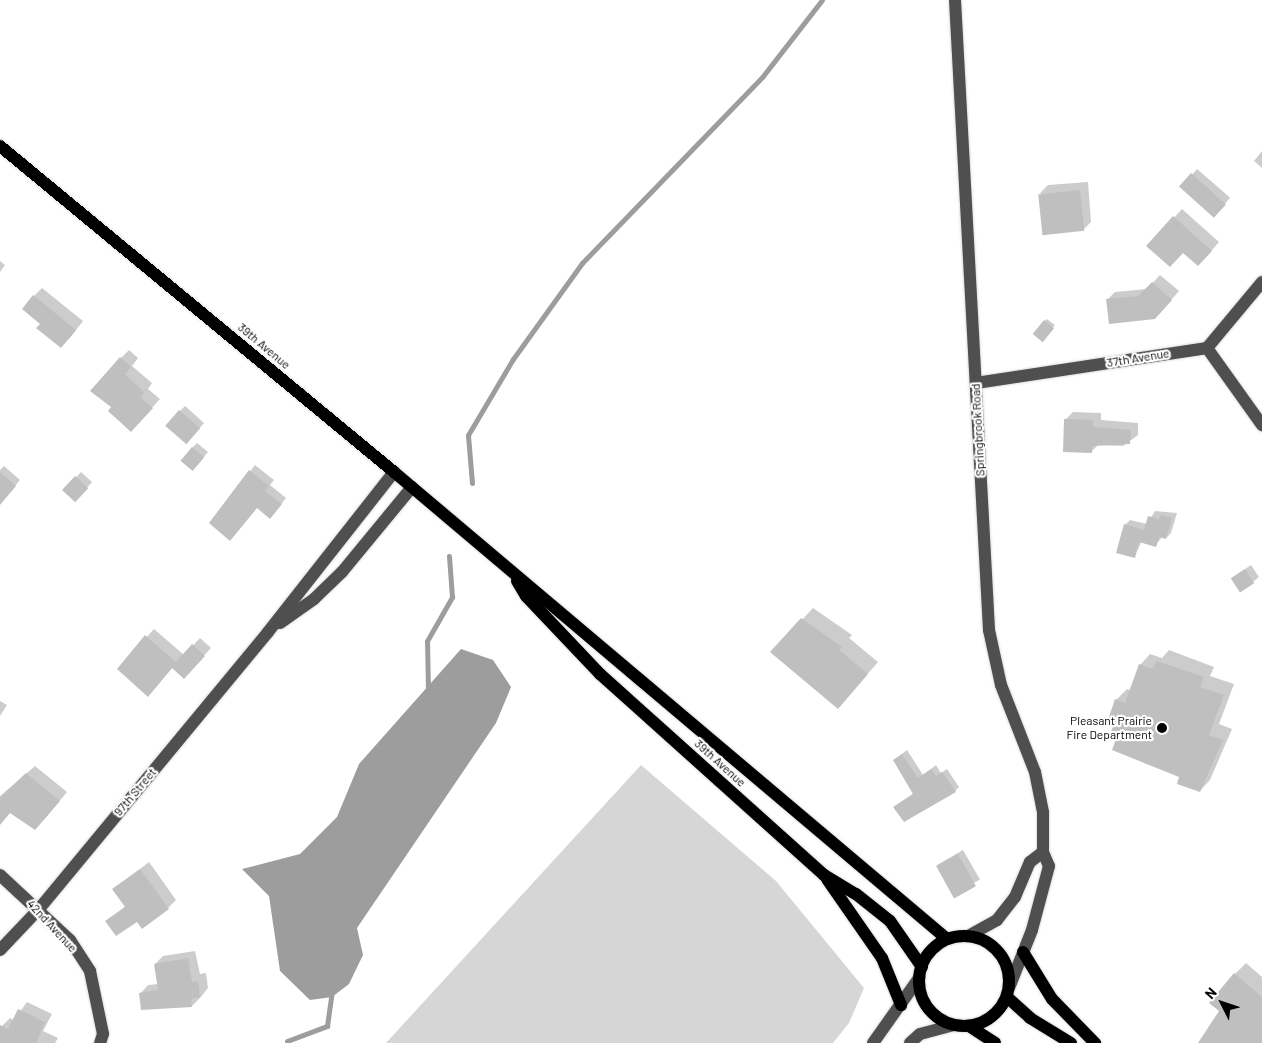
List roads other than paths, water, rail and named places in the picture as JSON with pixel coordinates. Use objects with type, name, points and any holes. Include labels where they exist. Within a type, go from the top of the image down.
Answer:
[{"type":"main road","name":"39th Avenue","points":[[0,146],[412,487],[947,939]]},
{"type":"main road","name":"39th Avenue","points":[[508,569],[526,596],[600,674],[824,875],[856,894],[890,921],[920,973]]},
{"type":"main road","points":[[824,875],[882,958],[901,1005]]},
{"type":"main road","points":[[970,935],[996,948],[1009,973],[1008,993],[996,1014],[969,1026],[953,1025],[939,1018],[928,1008],[921,994],[920,973],[931,950],[947,939],[970,935]]},
{"type":"main road","points":[[1024,952],[1052,1000],[1095,1043]]},
{"type":"main road","points":[[1008,993],[1030,1018],[1072,1043]]},
{"type":"main road","points":[[969,1026],[995,1043]]},
{"type":"street","name":"Springbrook Road","points":[[955,0],[989,630],[1000,685],[1035,772],[1043,812],[1043,852],[1049,866],[1024,952],[1008,993]]},
{"type":"street","points":[[1262,282],[1206,348],[1262,425]]},
{"type":"street","name":"37th Avenue","points":[[976,383],[1206,348]]},
{"type":"street","name":"97th Street","points":[[0,950],[39,908],[268,632],[394,472]]},
{"type":"street","name":"97th Street","points":[[268,632],[314,599],[342,572],[412,487]]},
{"type":"street","points":[[970,935],[997,920],[1015,897],[1030,862],[1043,852]]},
{"type":"street","name":"42nd Avenue","points":[[0,875],[39,908],[70,940],[90,971],[103,1034],[100,1043]]},
{"type":"street","points":[[873,1043],[901,1005],[920,973]]},
{"type":"street","points":[[910,1043],[920,1034],[953,1025]]},
{"type":"waterway","points":[[472,483],[468,435],[513,359],[582,263],[763,76],[822,0]]},
{"type":"waterway","points":[[428,691],[427,641],[452,597],[449,556]]},
{"type":"waterway","points":[[287,1041],[327,1026],[332,992]]},
{"type":"place","name":"Pleasant Prairie Fire Department","points":[[1162,728]]}]
